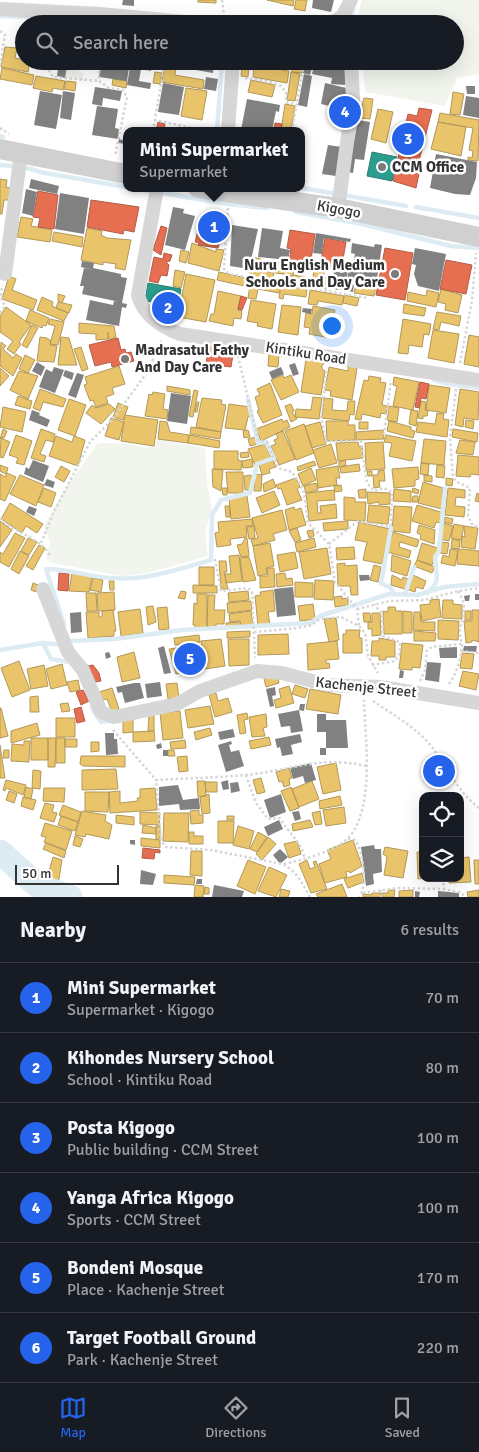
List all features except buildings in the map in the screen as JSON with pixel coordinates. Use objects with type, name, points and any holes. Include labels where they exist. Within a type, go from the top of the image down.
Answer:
[{"type":"main road","points":[[0,149],[118,173]]},
{"type":"main road","name":"Kigogo","points":[[223,192],[338,208],[478,236]]},
{"type":"street","points":[[345,15],[351,0]]},
{"type":"street","points":[[0,9],[111,15]]},
{"type":"street","points":[[228,127],[232,70]]},
{"type":"street","points":[[338,208],[338,194],[353,99],[351,70]]},
{"type":"street","points":[[5,274],[20,153]]},
{"type":"street","name":"Kintiku Road","points":[[156,192],[138,295],[140,303],[150,316],[165,328],[180,334],[479,380]]},
{"type":"street","points":[[43,589],[64,645],[83,670],[102,714]]},
{"type":"street","name":"Kachenje Street","points":[[102,714],[114,717],[177,704],[200,691],[257,671],[282,673],[328,685],[381,687],[479,703]]},
{"type":"path","points":[[222,0],[224,15]]},
{"type":"path","points":[[0,31],[5,35],[0,66]]},
{"type":"path","points":[[49,70],[53,77],[99,81],[109,88],[123,90],[127,96],[121,129],[118,173]]},
{"type":"path","points":[[99,70],[99,81]]},
{"type":"path","points":[[153,127],[163,70]]},
{"type":"path","points":[[237,70],[281,86],[286,92],[286,102],[297,105]]},
{"type":"path","points":[[293,127],[303,70]]},
{"type":"path","points":[[154,120],[188,127]]},
{"type":"path","points":[[223,192],[224,269],[226,272],[288,285],[368,298]]},
{"type":"path","points":[[478,236],[472,301],[458,377],[450,438],[453,477],[457,482],[470,488],[472,491],[468,516],[474,526],[479,527]]},
{"type":"path","points":[[0,313],[5,306],[1,293],[5,274]]},
{"type":"path","points":[[41,543],[54,512],[90,442],[112,420],[148,371],[165,328]]},
{"type":"path","points":[[235,342],[258,440],[267,442],[278,468],[294,474],[304,492],[308,523],[329,544],[335,582],[357,609],[359,626]]},
{"type":"path","points":[[329,544],[358,521],[389,527],[392,508],[392,492],[384,488],[374,491],[367,483],[361,441],[326,441],[321,416],[330,357]]},
{"type":"path","points":[[384,435],[393,366]]},
{"type":"path","points":[[0,518],[20,534],[41,543],[50,556]]},
{"type":"path","points":[[215,559],[221,591],[248,588],[252,592],[257,671]]},
{"type":"path","points":[[357,609],[400,600],[424,600],[458,591],[479,588]]},
{"type":"path","points":[[443,687],[451,682],[460,663],[462,644],[460,637],[464,603],[458,591]]},
{"type":"path","points":[[372,665],[395,661],[400,653],[400,642],[383,636],[382,614],[374,604]]},
{"type":"path","points":[[254,632],[298,628],[312,625],[320,619],[341,617],[359,626],[365,633],[368,656],[380,676],[381,687]]},
{"type":"path","points":[[428,684],[420,682],[425,670],[427,650],[432,647],[462,644]]},
{"type":"path","points":[[460,651],[479,653]]},
{"type":"path","points":[[282,864],[305,860],[349,837],[361,814],[366,766],[364,695],[412,728],[430,745],[453,782],[468,800],[479,808]]},
{"type":"path","points":[[102,714],[106,723],[156,780],[161,841],[166,847],[211,850],[282,864],[290,867],[297,874],[310,897]]},
{"type":"path","points":[[156,780],[246,775],[315,762],[333,761],[366,766]]},
{"type":"path","points":[[246,775],[256,803],[268,819],[280,818],[288,831],[298,840],[305,860]]},
{"type":"path","points":[[342,841],[352,838],[358,843],[365,885],[363,893],[359,897]]},
{"type":"path","points":[[443,882],[444,889]]},
{"type":"path","points":[[363,893],[397,888],[444,889],[462,893],[464,897]]},
{"type":"path","points":[[381,890],[381,897]]},
{"type":"shaded area","points":[[362,0],[479,0],[479,74],[457,78],[445,106],[366,92],[362,70],[464,70],[464,15],[358,15]]},
{"type":"shaded area","points":[[65,70],[76,70],[83,73],[83,80],[64,77]]},
{"type":"shaded area","points":[[157,439],[205,448],[207,484],[212,509],[205,533],[208,556],[148,573],[121,576],[53,563],[46,559],[50,542],[44,526],[64,490],[98,443],[129,444],[147,448],[156,444]]},
{"type":"waterway","points":[[351,15],[353,9]]},
{"type":"waterway","points":[[0,16],[15,16]]},
{"type":"waterway","points":[[217,127],[221,70]]},
{"type":"waterway","points":[[0,165],[12,166]]},
{"type":"waterway","points":[[27,168],[45,173],[123,186]]},
{"type":"waterway","points":[[305,189],[406,206]]},
{"type":"waterway","points":[[156,192],[228,204],[267,208]]},
{"type":"waterway","points":[[416,207],[479,218]]},
{"type":"waterway","points":[[296,212],[362,224],[451,246],[479,248]]},
{"type":"waterway","points":[[434,380],[479,388]]},
{"type":"waterway","points":[[64,624],[46,569],[103,577],[136,578],[161,574],[211,560],[212,515],[221,500],[250,493],[257,464],[274,458],[266,442],[258,443],[248,400]]},
{"type":"waterway","points":[[427,593],[437,580],[435,557],[439,551],[445,488]]},
{"type":"waterway","points":[[391,528],[381,583],[391,588],[394,594]]},
{"type":"waterway","points":[[405,594],[414,567]]},
{"type":"waterway","points":[[0,650],[43,643],[64,645],[70,641],[115,639],[182,630],[310,623],[320,616],[389,594],[417,595],[444,587],[479,584]]},
{"type":"waterway","points":[[43,643],[51,659],[70,662]]},
{"type":"waterway","points":[[92,708],[101,722],[113,720]]},
{"type":"waterway","points":[[0,852],[38,886],[70,897]]},
{"type":"place","name":"Yanga Africa Kigogo","points":[[345,112]]},
{"type":"place","name":"Posta Kigogo","points":[[408,139]]},
{"type":"place","name":"CCM Office","points":[[382,167]]},
{"type":"place","name":"Mini Supermarket","points":[[214,227]]},
{"type":"place","name":"Nuru English Medium Schools and Day Care","points":[[395,274]]},
{"type":"place","name":"Kihondes Nursery School","points":[[168,308]]},
{"type":"place","name":"Madrasatul Fathy And Day Care","points":[[125,359]]},
{"type":"place","name":"Bondeni Mosque","points":[[190,659]]},
{"type":"place","name":"Target Football Ground","points":[[439,771]]}]
